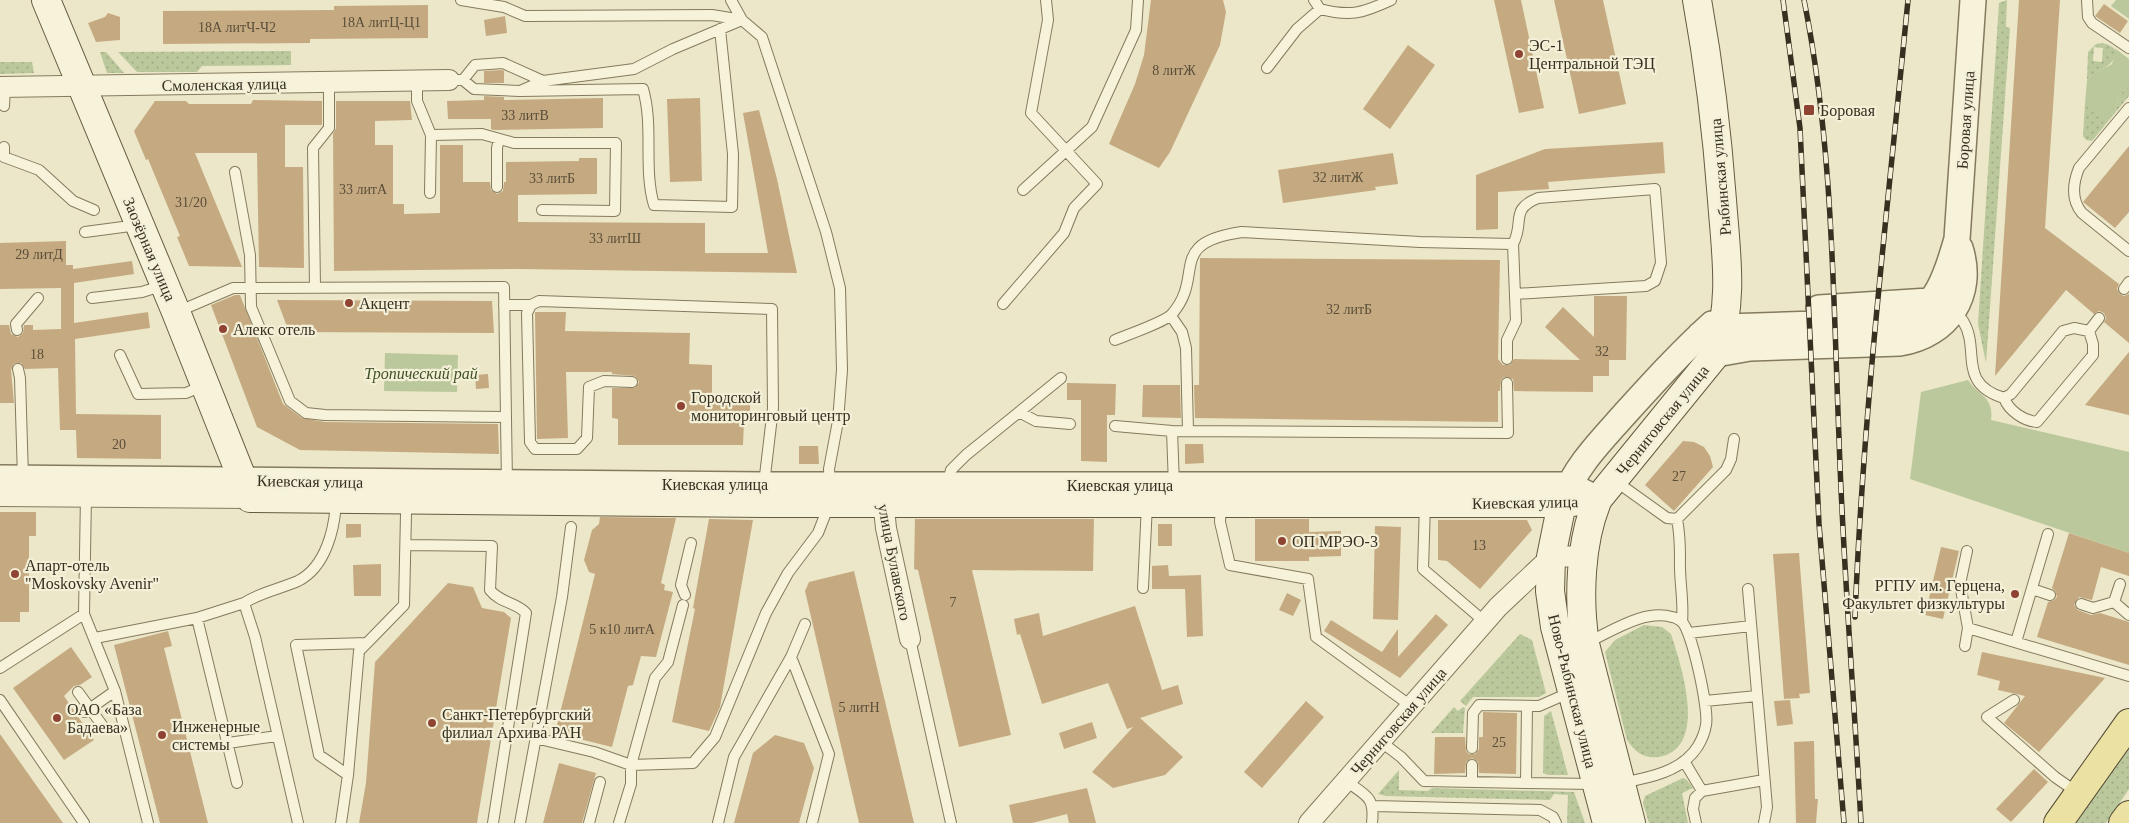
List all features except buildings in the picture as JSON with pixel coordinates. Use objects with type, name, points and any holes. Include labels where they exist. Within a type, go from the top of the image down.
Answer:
[{"type":"main road","name":"Заозёрная улица","points":[[46,0],[165,285],[247,489]]},
{"type":"main road","name":"Рыбинская улица","points":[[1697,0],[1713,97],[1727,265],[1717,332]]},
{"type":"main road","name":"Черниговская улица","points":[[1585,556],[1593,511],[1606,489],[1717,332]]},
{"type":"main road","name":"Киевская улица","points":[[247,489],[336,499],[409,491],[948,494],[1147,503],[1174,494],[1565,494],[1606,489]]},
{"type":"main road","name":"Черниговская улица","points":[[1551,556],[1565,494]]},
{"type":"main road","name":"Ново-Рыбинская улица","points":[[1551,556],[1550,591],[1555,627],[1572,692],[1608,784],[1631,823]]},
{"type":"main road","name":"Ново-Рыбинская улица","points":[[1585,556],[1581,596],[1585,644],[1608,784],[1607,823]]},
{"type":"main road","points":[[2058,823],[2129,723]]},
{"type":"main road","points":[[2123,823],[2129,815]]},
{"type":"street","name":"Боровая улица","points":[[1824,326],[1904,321],[1917,314],[1932,298],[1946,278],[1957,239],[1973,0]]},
{"type":"street","name":"Смоленская улица","points":[[3,93],[82,86],[456,80]]},
{"type":"street","name":"Боровая улица","points":[[1824,326],[1912,341],[1936,330],[1953,312],[1962,289],[1965,264],[1957,239]]},
{"type":"street","points":[[1717,332],[1824,326]]},
{"type":"street","name":"Черниговская улица","points":[[1565,494],[1597,445],[1678,355],[1717,332]]},
{"type":"street","name":"Киевская улица","points":[[0,496],[15,484],[86,488],[409,491]]},
{"type":"street","name":"улица Булавского","points":[[882,494],[910,639]]},
{"type":"street","name":"Киевская улица","points":[[948,494],[1174,494]]},
{"type":"street","points":[[1551,556],[1585,556]]},
{"type":"street","name":"Черниговская улица","points":[[1309,823],[1485,622],[1551,556]]},
{"type":"lane","points":[[461,0],[504,7],[525,16],[712,15],[742,20]]},
{"type":"lane","points":[[535,738],[594,752],[632,765],[693,763],[715,737],[766,613],[788,573],[818,533],[830,494],[829,469],[838,421],[842,370],[840,288],[821,215],[762,37],[742,20],[731,0]]},
{"type":"lane","points":[[1003,304],[1064,233],[1074,208],[1097,184],[1031,113],[1048,20],[1046,0]]},
{"type":"lane","points":[[1023,190],[1092,127],[1136,30],[1138,0]]},
{"type":"lane","points":[[1267,68],[1317,4],[1338,14],[1365,12],[1391,0]]},
{"type":"lane","points":[[2087,0],[2088,17],[2092,23],[2129,48]]},
{"type":"lane","points":[[520,91],[543,81],[634,69],[742,20]]},
{"type":"lane","points":[[543,81],[503,63],[475,65],[456,80],[474,89],[520,91],[643,89],[648,106],[650,191],[654,205],[732,207],[733,154],[720,29]]},
{"type":"lane","points":[[417,81],[417,101],[430,135],[430,193]]},
{"type":"lane","points":[[315,288],[313,148],[329,128],[329,82]]},
{"type":"lane","points":[[2129,108],[2079,168],[2075,178],[2074,198],[2075,205],[2082,213],[2129,251]]},
{"type":"lane","points":[[430,135],[482,134],[514,143],[616,143],[615,211],[542,210]]},
{"type":"lane","points":[[497,187],[497,148],[499,139]]},
{"type":"lane","points":[[4,147],[4,157],[39,170],[73,201],[94,210]]},
{"type":"lane","points":[[235,172],[250,255],[251,307],[290,402],[306,413],[506,417]]},
{"type":"lane","points":[[1507,359],[1507,340],[1516,321],[1513,244],[1518,234],[1518,214],[1525,203],[1538,198],[1655,189],[1661,263],[1655,281],[1646,286],[1515,294]]},
{"type":"lane","points":[[85,232],[140,225]]},
{"type":"lane","points":[[1116,340],[1171,316],[1183,299],[1190,263],[1196,250],[1207,241],[1223,235],[1242,232],[1420,242],[1513,244]]},
{"type":"lane","points":[[92,298],[142,292],[165,285]]},
{"type":"lane","points":[[176,312],[233,288],[504,287],[507,492]]},
{"type":"lane","points":[[16,330],[16,324],[38,298]]},
{"type":"lane","points":[[1932,298],[1963,321],[1978,382],[1995,395],[2004,398]]},
{"type":"lane","points":[[504,305],[531,305],[539,301],[772,309],[773,408],[764,494]]},
{"type":"lane","points":[[531,305],[527,313],[530,442],[534,448],[577,449],[587,438],[589,387],[604,381],[632,382]]},
{"type":"lane","points":[[1171,316],[1182,332],[1186,348],[1188,431]]},
{"type":"lane","points":[[2089,331],[2099,318]]},
{"type":"lane","points":[[2004,398],[2010,394],[2063,331],[2074,328],[2089,331]]},
{"type":"lane","points":[[2004,398],[2007,406],[2028,422],[2037,422],[2093,355],[2093,344],[2089,331]]},
{"type":"lane","points":[[120,355],[138,394],[186,393],[205,385]]},
{"type":"lane","points":[[15,484],[20,378],[18,370]]},
{"type":"lane","points":[[948,494],[951,470],[1061,378]]},
{"type":"lane","points":[[1115,426],[1172,431],[1508,433],[1507,383]]},
{"type":"lane","points":[[1019,412],[1036,421],[1070,424]]},
{"type":"lane","points":[[1172,431],[1174,494]]},
{"type":"lane","points":[[1677,519],[1726,470],[1731,459],[1734,439]]},
{"type":"lane","points":[[86,488],[84,614],[115,691],[148,823]]},
{"type":"lane","points":[[1606,489],[1667,518],[1677,519]]},
{"type":"lane","points":[[342,823],[348,775],[358,651],[404,606],[406,514],[409,491]]},
{"type":"lane","points":[[1221,494],[1220,522],[1230,565],[1308,579],[1316,637],[1412,706]]},
{"type":"lane","points":[[1425,494],[1423,569],[1485,622]]},
{"type":"lane","points":[[95,638],[197,618],[244,603],[259,593],[307,576],[326,547],[332,531],[336,499]]},
{"type":"lane","points":[[1143,588],[1147,503]]},
{"type":"lane","points":[[1677,519],[1681,542],[1682,622]]},
{"type":"lane","points":[[520,823],[562,597],[570,527]]},
{"type":"lane","points":[[2016,642],[2048,534]]},
{"type":"lane","points":[[619,823],[631,784],[632,765],[655,678],[668,662],[684,600],[682,585],[691,544]]},
{"type":"lane","points":[[406,545],[492,546],[490,590],[499,599],[514,604],[526,613],[493,823]]},
{"type":"lane","points":[[1965,646],[1968,628],[1960,591],[1967,551]]},
{"type":"lane","points":[[2114,602],[2120,584]]},
{"type":"lane","points":[[1748,589],[1767,807],[1764,823]]},
{"type":"lane","points":[[2032,589],[2050,594]]},
{"type":"lane","points":[[2081,604],[2092,608],[2114,602]]},
{"type":"lane","points":[[2114,602],[2129,615]]},
{"type":"lane","points":[[244,603],[255,637],[298,823]]},
{"type":"lane","points":[[0,668],[84,614]]},
{"type":"lane","points":[[1380,741],[1401,757],[1424,781],[1608,784],[1661,774],[1684,761],[1697,747],[1706,726],[1705,702],[1689,633],[1682,622],[1672,616],[1637,619],[1585,644]]},
{"type":"lane","points":[[197,618],[237,783]]},
{"type":"lane","points":[[718,823],[734,757],[791,656],[805,624]]},
{"type":"lane","points":[[1689,633],[1751,626]]},
{"type":"lane","points":[[1968,628],[2129,676]]},
{"type":"lane","points":[[910,639],[951,823]]},
{"type":"lane","points":[[348,775],[319,755],[296,646],[367,643]]},
{"type":"lane","points":[[791,656],[829,754],[812,823]]},
{"type":"lane","points":[[87,711],[115,691]]},
{"type":"lane","points":[[78,692],[87,711],[102,725]]},
{"type":"lane","points":[[1472,748],[1478,731],[1473,713],[1479,705],[1539,706],[1572,692]]},
{"type":"lane","points":[[1705,702],[1757,696]]},
{"type":"lane","points":[[0,700],[84,823]]},
{"type":"lane","points":[[2014,700],[1987,717],[2055,777],[2078,794]]},
{"type":"lane","points":[[1526,783],[1521,752],[1522,731],[1527,706]]},
{"type":"lane","points":[[228,743],[277,736]]},
{"type":"lane","points":[[1684,761],[1702,791]]},
{"type":"lane","points":[[1472,765],[1472,782]]},
{"type":"lane","points":[[1696,823],[1693,809],[1695,798],[1702,791],[1764,780]]},
{"type":"lane","points":[[1346,781],[1367,796],[1374,806],[1372,823]]},
{"type":"lane","points":[[589,823],[600,782]]},
{"type":"lane","points":[[1374,806],[1540,810],[1553,817],[1556,823]]},
{"type":"green space","points":[[2007,0],[2006,27],[2010,28],[1986,363],[1978,324],[1999,3]]},
{"type":"green space","points":[[2116,0],[2129,0],[2129,19],[2111,6]]},
{"type":"green space","points":[[2099,43],[2107,44],[2116,50],[2115,56],[2109,65],[2087,80],[2088,52],[2096,44]],"holes":[[[2094,47],[2103,48],[2102,62],[2093,61]]]},
{"type":"green space","points":[[2116,49],[2129,59],[2129,86],[2119,95],[2115,113],[2105,125],[2085,103],[2087,80],[2093,74],[2112,64]]},
{"type":"green space","points":[[291,51],[291,65],[202,66],[197,72],[137,72],[118,52]]},
{"type":"green space","points":[[100,52],[106,52],[124,73],[107,73]]},
{"type":"green space","points":[[0,62],[32,62],[34,73],[0,74]]},
{"type":"green space","points":[[2129,86],[2129,96],[2115,113],[2119,95]]},
{"type":"green space","points":[[2085,103],[2105,125],[2092,141],[2086,140],[2083,136]]},
{"type":"green space","name":"Тропический рай","points":[[385,353],[458,355],[457,392],[384,391]]},
{"type":"green space","points":[[1968,380],[1988,402],[1991,420],[2129,452],[2129,553],[1910,479],[1921,392]]},
{"type":"green space","points":[[1644,625],[1662,627],[1671,634],[1685,684],[1688,704],[1687,722],[1683,738],[1674,750],[1659,757],[1649,757],[1640,754],[1627,740],[1605,652],[1615,640]]},
{"type":"green space","points":[[1520,634],[1532,640],[1546,693],[1539,697],[1473,697],[1466,706],[1460,701]]},
{"type":"green space","points":[[1454,707],[1458,711],[1463,707],[1465,708],[1463,733],[1431,733]]},
{"type":"green space","points":[[1551,711],[1568,775],[1548,775],[1543,773],[1544,716]]},
{"type":"green space","points":[[2129,745],[2129,789],[2106,823],[2075,823]]},
{"type":"green space","points":[[1399,770],[1399,790],[1428,791],[1432,788],[1574,792],[1585,823],[1567,823],[1568,795],[1554,794],[1550,800],[1386,796],[1378,794]]},
{"type":"green space","points":[[1683,778],[1693,788],[1682,793],[1688,823],[1649,823],[1643,803],[1645,796]]},
{"type":"railway","points":[[1783,0],[1800,128],[1819,524],[1844,823]]},
{"type":"railway","points":[[1804,0],[1814,54],[1821,109],[1830,218],[1843,534],[1861,823]]},
{"type":"railway","points":[[1855,617],[1870,385],[1908,0]]},
{"type":"place","name":"ЭС-1 Центральной ТЭЦ","points":[[1519,54]]},
{"type":"place","name":"Боровая","points":[[1809,110]]},
{"type":"place","name":"Акцент","points":[[349,303]]},
{"type":"place","name":"Алекс отель","points":[[223,329]]},
{"type":"place","name":"Городской мониторинговый центр","points":[[681,406]]},
{"type":"place","name":"ОП МРЭО-3","points":[[1282,541]]},
{"type":"place","name":"Апарт-отель \"Moskovsky Avenir\"","points":[[15,574]]},
{"type":"place","name":"РГПУ им. Герцена, Факультет физкультуры","points":[[2015,594]]},
{"type":"place","name":"ОАО «База Бадаева»","points":[[57,718]]},
{"type":"place","name":"Санкт-Петербургский филиал Архива РАН","points":[[432,723]]},
{"type":"place","name":"Инженерные системы","points":[[162,735]]}]
